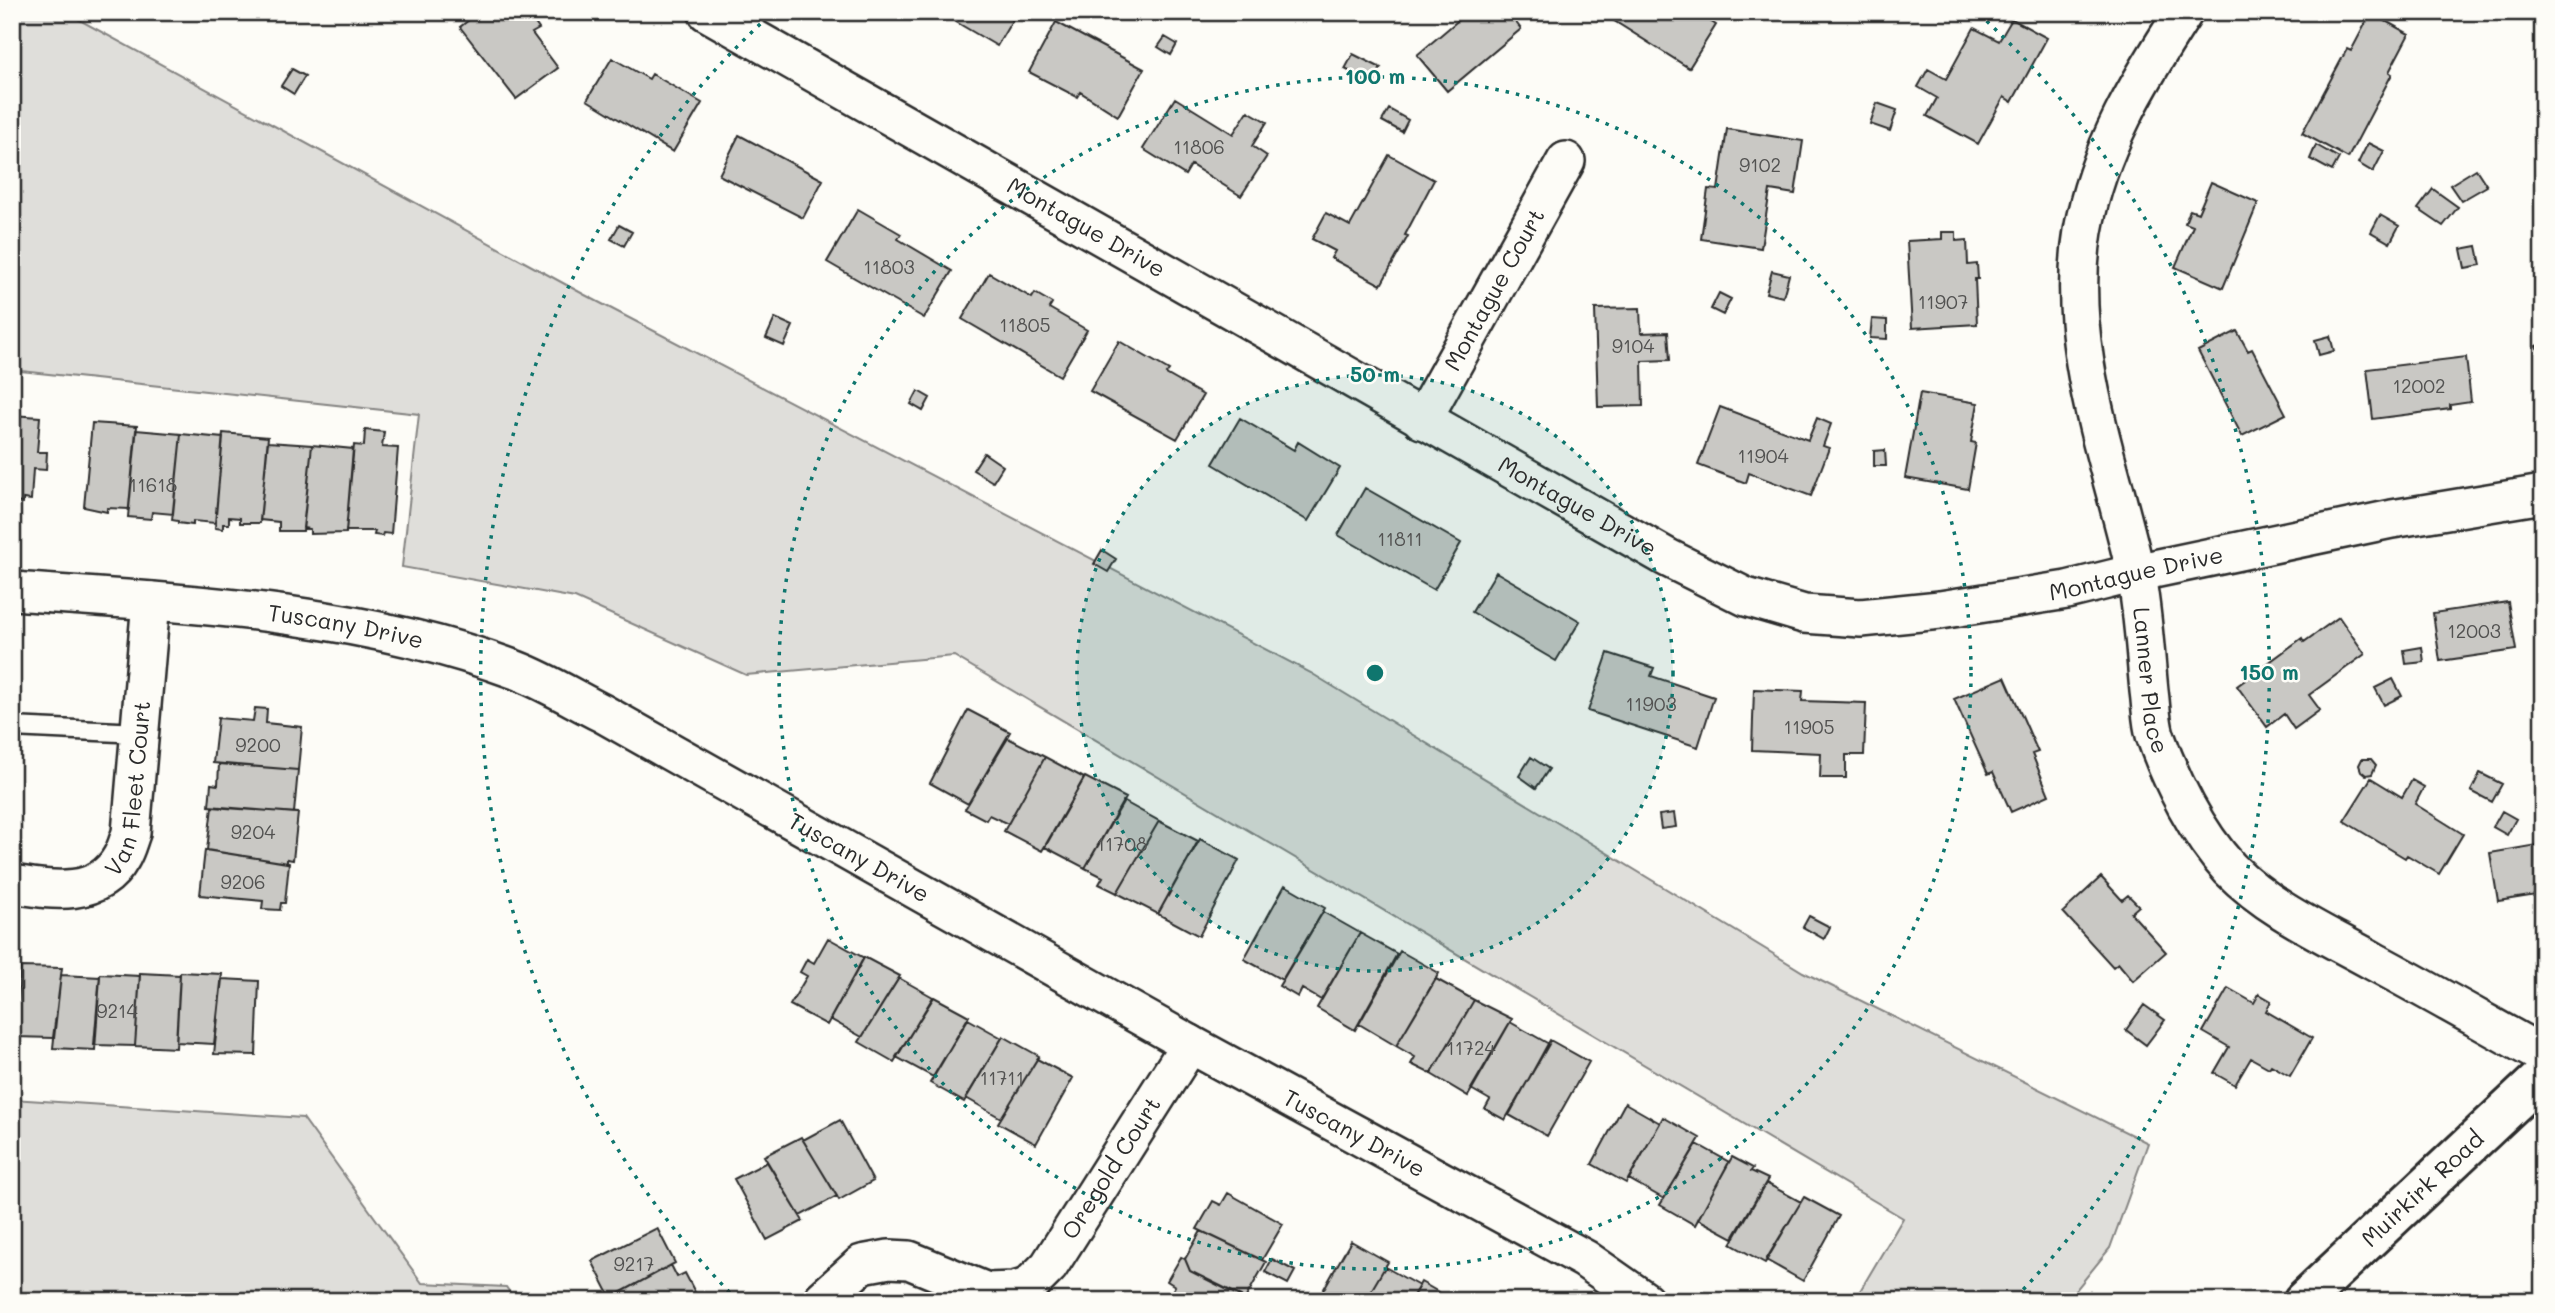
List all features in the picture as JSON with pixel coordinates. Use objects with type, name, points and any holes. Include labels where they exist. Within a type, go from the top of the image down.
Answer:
[{"type":"main road","name":"Muirkirk Road","points":[[2303,1301],[2543,1076]]},
{"type":"street","name":"Montague Drive","points":[[707,12],[1668,558],[1746,597],[1804,614],[1861,618],[1940,610],[2067,590],[2392,519],[2543,494]]},
{"type":"street","name":"Lanner Place","points":[[2184,12],[2142,78],[2092,185],[2078,279],[2084,364],[2111,484],[2135,573],[2154,733],[2195,819],[2230,868],[2279,909],[2543,1055]]},
{"type":"street","name":"Montague Court","points":[[1422,420],[1566,161]]},
{"type":"street","name":"Tuscany Drive","points":[[12,591],[151,601],[346,623],[448,647],[519,671],[685,760],[1190,1044],[1585,1259],[1645,1301]]},
{"type":"street","name":"Van Fleet Court","points":[[12,884],[67,891],[106,875],[121,859],[131,833],[151,601]]},
{"type":"street","name":"Oregold Court","points":[[824,1301],[823,1298],[862,1264],[889,1259],[909,1260],[987,1292],[1014,1291],[1025,1294],[1049,1266],[1190,1044]]},
{"type":"lane","points":[[12,727],[140,733]]},
{"type":"shaded area","points":[[12,12],[65,12],[585,295],[1311,673],[1803,972],[2148,1143],[2110,1248],[2067,1301],[1854,1301],[1903,1218],[954,656],[746,675],[575,598],[402,567],[419,414],[12,370]]},
{"type":"shaded area","points":[[12,1099],[303,1118],[422,1283],[506,1287],[516,1301],[12,1301]]},
{"type":"building","points":[[479,12],[527,12],[539,29],[532,33],[558,68],[516,99],[460,27]]},
{"type":"building","points":[[954,12],[1017,12],[997,46],[956,22],[960,15]]},
{"type":"building","points":[[1468,12],[1508,12],[1521,29],[1447,91],[1417,55]]},
{"type":"building","points":[[1600,12],[1696,12],[1716,25],[1689,68]]},
{"type":"building","points":[[2371,13],[2409,34],[2389,72],[2392,74],[2348,158],[2302,133],[2347,49],[2351,51]]},
{"type":"building","points":[[2012,19],[2047,38],[2012,102],[2004,97],[1978,144],[1927,116],[1937,98],[1918,87],[1928,69],[1946,79],[1974,28],[1999,41]]},
{"type":"building","points":[[1056,22],[1144,69],[1118,116],[1080,92],[1077,97],[1029,72]]},
{"type":"building","points":[[1165,37],[1177,44],[1171,55],[1158,47]]},
{"type":"building","points":[[1353,54],[1381,68],[1372,83],[1345,69]]},
{"type":"building","points":[[612,58],[649,79],[652,74],[702,103],[673,152],[587,100]]},
{"type":"building","points":[[292,69],[305,76],[294,94],[281,86]]},
{"type":"building","points":[[1175,98],[1233,134],[1248,111],[1267,122],[1252,146],[1267,156],[1241,196],[1191,165],[1185,175],[1143,149]]},
{"type":"building","points":[[1877,103],[1897,110],[1890,131],[1870,124]]},
{"type":"building","points":[[1389,109],[1408,120],[1402,132],[1382,121]]},
{"type":"building","points":[[1727,129],[1803,141],[1795,194],[1770,190],[1761,248],[1701,239],[1708,189],[1718,190]]},
{"type":"building","points":[[739,135],[823,180],[803,218],[719,175]]},
{"type":"building","points":[[2368,143],[2384,151],[2373,172],[2358,163]]},
{"type":"building","points":[[2316,145],[2339,158],[2332,171],[2310,159]]},
{"type":"building","points":[[1389,155],[1434,180],[1381,285],[1331,258],[1335,251],[1312,239],[1326,213],[1350,226]]},
{"type":"building","points":[[2476,169],[2487,186],[2461,201],[2450,185]]},
{"type":"building","points":[[2211,182],[2258,203],[2223,288],[2175,267],[2193,226],[2185,223],[2190,210],[2198,213]]},
{"type":"building","points":[[2433,189],[2458,207],[2443,226],[2418,209]]},
{"type":"building","points":[[858,209],[901,234],[898,239],[952,271],[924,318],[827,262]]},
{"type":"building","points":[[2380,215],[2399,226],[2390,243],[2371,232]]},
{"type":"building","points":[[619,225],[632,232],[624,246],[611,239]]},
{"type":"building","points":[[1942,232],[1956,232],[1956,241],[1967,240],[1968,265],[1977,264],[1977,324],[1912,328],[1907,241],[1942,239]]},
{"type":"building","points":[[2477,246],[2481,265],[2465,268],[2461,249]]},
{"type":"building","points":[[1772,271],[1789,275],[1783,297],[1766,293]]},
{"type":"building","points":[[989,273],[1032,298],[1035,293],[1052,303],[1049,308],[1087,330],[1060,376],[962,319]]},
{"type":"building","points":[[1719,293],[1731,299],[1723,315],[1711,309]]},
{"type":"building","points":[[1640,308],[1641,333],[1668,332],[1670,360],[1642,361],[1643,406],[1598,407],[1595,309]]},
{"type":"building","points":[[775,318],[793,326],[784,346],[766,338]]},
{"type":"building","points":[[1872,319],[1887,320],[1887,339],[1870,338]]},
{"type":"building","points":[[2237,331],[2248,351],[2252,349],[2286,414],[2242,436],[2198,351]]},
{"type":"building","points":[[2330,336],[2334,351],[2319,355],[2315,340]]},
{"type":"building","points":[[1119,341],[1169,370],[1166,374],[1203,395],[1177,439],[1090,391]]},
{"type":"building","points":[[2543,343],[2543,358],[2536,346]]},
{"type":"building","points":[[2466,357],[2471,402],[2450,405],[2450,409],[2373,419],[2367,369]]},
{"type":"building","points":[[918,391],[930,398],[923,411],[911,404]]},
{"type":"building","points":[[1920,393],[1978,403],[1971,442],[1976,443],[1968,489],[1905,478]]},
{"type":"building","points":[[1720,407],[1808,440],[1817,418],[1831,424],[1823,446],[1829,448],[1811,496],[1749,473],[1746,483],[1698,465]]},
{"type":"building","points":[[12,415],[40,417],[37,452],[47,452],[46,470],[33,469],[31,500],[23,499],[23,503],[12,502]]},
{"type":"building","points":[[1240,418],[1294,450],[1298,442],[1340,468],[1308,521],[1213,464]]},
{"type":"building","points":[[92,423],[137,426],[129,509],[107,508],[107,512],[84,507]]},
{"type":"building","points":[[136,430],[181,434],[173,514],[152,512],[151,519],[128,517]]},
{"type":"building","points":[[365,430],[384,432],[382,447],[398,448],[391,534],[383,533],[382,536],[374,535],[375,531],[346,531],[354,445],[364,446]]},
{"type":"building","points":[[223,433],[268,437],[260,523],[240,523],[240,518],[229,517],[229,524],[223,524],[223,529],[215,528]]},
{"type":"building","points":[[181,434],[223,438],[215,523],[193,521],[193,525],[172,520]]},
{"type":"building","points":[[268,442],[312,445],[303,531],[279,531],[279,522],[260,520]]},
{"type":"building","points":[[312,445],[353,449],[346,533],[310,534],[310,529],[303,528]]},
{"type":"building","points":[[1885,450],[1886,466],[1874,466],[1874,451]]},
{"type":"building","points":[[984,453],[1003,466],[993,482],[973,470]]},
{"type":"building","points":[[1365,488],[1461,543],[1434,590],[1338,535]]},
{"type":"building","points":[[1102,550],[1116,559],[1108,572],[1094,564]]},
{"type":"building","points":[[1496,572],[1580,621],[1556,661],[1472,612]]},
{"type":"building","points":[[2508,602],[2516,650],[2440,661],[2433,613]]},
{"type":"building","points":[[2339,617],[2365,654],[2309,695],[2320,710],[2294,729],[2284,714],[2267,727],[2237,686],[2302,638],[2304,642]]},
{"type":"building","points":[[2422,647],[2424,662],[2406,664],[2404,650]]},
{"type":"building","points":[[1608,653],[1654,668],[1651,676],[1714,697],[1698,747],[1588,711]]},
{"type":"building","points":[[2005,677],[2038,752],[2032,754],[2049,795],[2011,812],[1993,772],[1988,774],[1954,699]]},
{"type":"building","points":[[2393,679],[2402,696],[2384,705],[2375,688]]},
{"type":"building","points":[[1754,689],[1803,691],[1802,701],[1866,703],[1864,755],[1846,755],[1846,778],[1820,778],[1821,753],[1752,750]]},
{"type":"building","points":[[255,708],[267,709],[266,723],[302,727],[298,770],[213,763],[218,718],[253,721]]},
{"type":"building","points":[[968,710],[1010,732],[968,804],[930,783]]},
{"type":"building","points":[[1008,738],[1045,757],[1008,824],[989,815],[986,820],[965,809]]},
{"type":"building","points":[[1045,757],[1084,778],[1042,851],[1004,831]]},
{"type":"building","points":[[1531,757],[1549,769],[1536,788],[1519,776]]},
{"type":"building","points":[[2362,759],[2371,759],[2376,765],[2372,774],[2366,775],[2361,771],[2359,765]]},
{"type":"building","points":[[219,764],[298,770],[294,813],[209,806],[211,784],[218,785]]},
{"type":"building","points":[[2480,773],[2502,784],[2492,802],[2471,791]]},
{"type":"building","points":[[1085,777],[1126,798],[1085,868],[1045,847]]},
{"type":"building","points":[[2371,778],[2402,797],[2412,780],[2424,787],[2415,804],[2463,834],[2439,874],[2407,855],[2405,858],[2344,821]]},
{"type":"building","points":[[1123,801],[1159,821],[1117,893],[1099,884],[1103,877],[1085,868]]},
{"type":"building","points":[[212,807],[298,813],[293,860],[287,859],[287,863],[207,850]]},
{"type":"building","points":[[2502,811],[2516,819],[2507,835],[2493,827]]},
{"type":"building","points":[[1674,813],[1676,827],[1661,829],[1659,815]]},
{"type":"building","points":[[1159,821],[1198,841],[1158,914],[1117,893]]},
{"type":"building","points":[[1200,839],[1239,860],[1199,936],[1158,914]]},
{"type":"building","points":[[2543,844],[2543,894],[2498,901],[2490,853]]},
{"type":"building","points":[[205,850],[289,863],[285,903],[281,903],[280,910],[262,909],[263,901],[200,895]]},
{"type":"building","points":[[2101,877],[2122,900],[2128,895],[2139,906],[2131,913],[2166,952],[2133,981],[2118,963],[2113,967],[2063,912]]},
{"type":"building","points":[[1285,885],[1325,908],[1282,980],[1244,959]]},
{"type":"building","points":[[1323,912],[1360,933],[1321,1000],[1302,989],[1298,997],[1279,986]]},
{"type":"building","points":[[1809,916],[1830,927],[1824,939],[1803,927]]},
{"type":"building","points":[[1360,933],[1397,954],[1355,1030],[1317,1008]]},
{"type":"building","points":[[828,938],[864,958],[827,1025],[790,1005],[807,976],[800,972],[807,959],[814,963]]},
{"type":"building","points":[[1400,951],[1439,973],[1396,1046],[1359,1024]]},
{"type":"building","points":[[864,957],[900,976],[862,1037],[830,1019]]},
{"type":"building","points":[[20,967],[62,968],[53,1038],[16,1037]]},
{"type":"building","points":[[12,969],[20,969],[16,1043],[12,1043]]},
{"type":"building","points":[[180,972],[222,974],[214,1044],[176,1042]]},
{"type":"building","points":[[140,973],[180,975],[176,1048],[135,1046]]},
{"type":"building","points":[[100,974],[140,976],[135,1046],[94,1045]]},
{"type":"building","points":[[61,975],[100,977],[95,1050],[53,1048]]},
{"type":"building","points":[[899,978],[933,997],[894,1062],[859,1042]]},
{"type":"building","points":[[222,979],[259,981],[256,1055],[214,1054]]},
{"type":"building","points":[[1436,979],[1474,1000],[1431,1074],[1411,1064],[1415,1057],[1396,1046]]},
{"type":"building","points":[[2228,988],[2254,1003],[2259,994],[2271,1001],[2266,1011],[2312,1038],[2290,1076],[2251,1058],[2235,1085],[2214,1073],[2229,1047],[2203,1032]]},
{"type":"building","points":[[934,997],[969,1016],[933,1077],[896,1057]]},
{"type":"building","points":[[1474,1000],[1512,1019],[1468,1096],[1431,1074]]},
{"type":"building","points":[[2144,1005],[2165,1020],[2146,1045],[2126,1030]]},
{"type":"building","points":[[968,1019],[1002,1038],[964,1102],[930,1083]]},
{"type":"building","points":[[1510,1022],[1549,1044],[1505,1120],[1485,1109],[1490,1100],[1471,1089]]},
{"type":"building","points":[[1003,1036],[1039,1056],[1001,1118],[966,1098]]},
{"type":"building","points":[[1550,1040],[1589,1062],[1547,1136],[1509,1115]]},
{"type":"building","points":[[1037,1059],[1073,1078],[1036,1144],[998,1123]]},
{"type":"building","points":[[1625,1103],[1660,1123],[1626,1183],[1592,1164]]},
{"type":"building","points":[[1663,1117],[1700,1138],[1664,1199],[1629,1179]]},
{"type":"building","points":[[840,1120],[873,1181],[839,1200],[803,1140]]},
{"type":"building","points":[[801,1137],[837,1196],[800,1216],[764,1156]]},
{"type":"building","points":[[1697,1144],[1729,1162],[1695,1225],[1660,1205]]},
{"type":"building","points":[[1732,1157],[1768,1179],[1733,1238],[1698,1219]]},
{"type":"building","points":[[767,1162],[803,1221],[767,1240],[734,1179]]},
{"type":"building","points":[[1766,1183],[1801,1202],[1765,1263],[1731,1244]]},
{"type":"building","points":[[1228,1193],[1283,1224],[1262,1260],[1197,1229],[1213,1201],[1221,1205]]},
{"type":"building","points":[[1804,1197],[1839,1216],[1803,1281],[1766,1260]]},
{"type":"building","points":[[657,1228],[675,1263],[611,1298],[592,1261]]},
{"type":"building","points":[[1201,1231],[1266,1262],[1245,1299],[1190,1271],[1185,1259]]},
{"type":"building","points":[[1351,1241],[1388,1262],[1365,1301],[1317,1301]]},
{"type":"building","points":[[1181,1257],[1185,1259],[1190,1271],[1241,1296],[1238,1301],[1174,1301],[1168,1298],[1175,1286],[1167,1281]]},
{"type":"building","points":[[1272,1259],[1295,1271],[1288,1284],[1265,1272]]},
{"type":"building","points":[[671,1265],[677,1277],[685,1273],[699,1300],[619,1301],[616,1295]]},
{"type":"building","points":[[1385,1267],[1419,1286],[1410,1301],[1365,1301]]},
{"type":"building","points":[[1421,1282],[1454,1301],[1410,1301]]},
{"type":"building","points":[[1160,1293],[1168,1298],[1174,1301],[1156,1301]]}]
